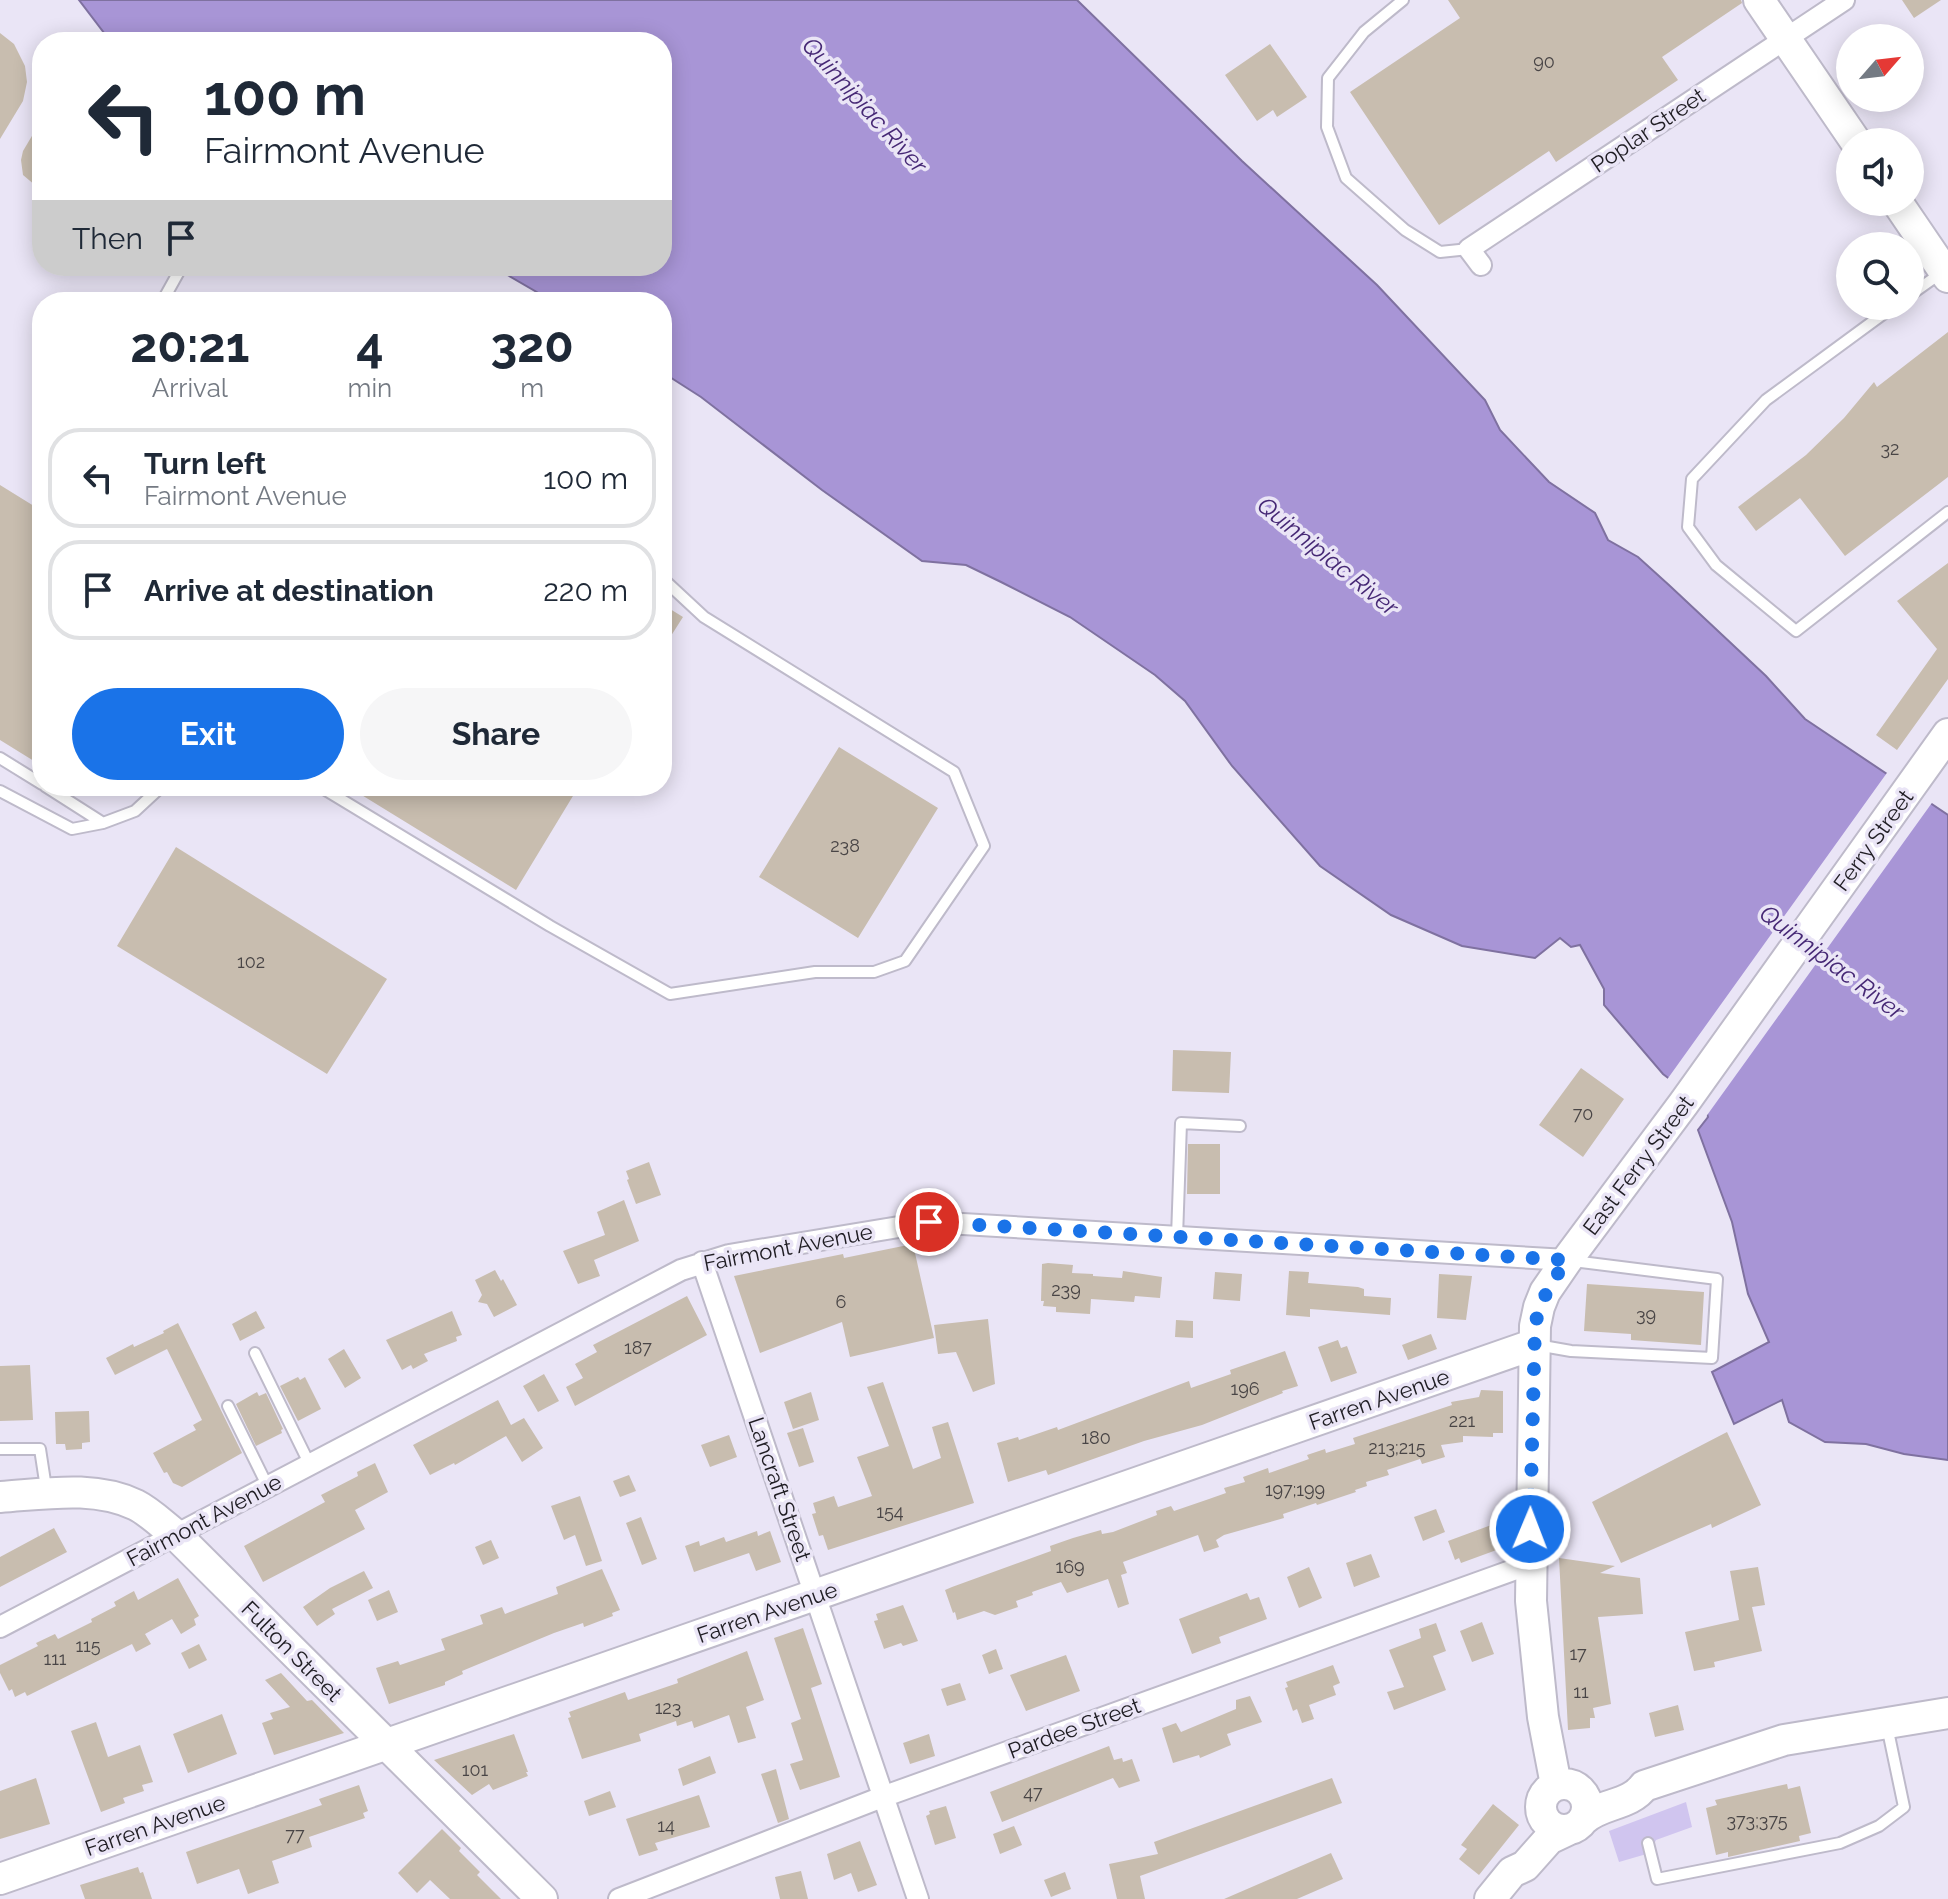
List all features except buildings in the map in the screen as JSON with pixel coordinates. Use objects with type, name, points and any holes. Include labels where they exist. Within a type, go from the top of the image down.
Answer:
[{"type":"main road","points":[[1759,0],[1846,128]]},
{"type":"main road","points":[[1907,216],[1946,274]]},
{"type":"main road","name":"Ferry Street","points":[[1797,946],[1948,734]]},
{"type":"main road","name":"East Ferry Street","points":[[1575,1825],[1586,1803],[1558,1795],[1536,1665],[1530,1564],[1535,1344],[1539,1307],[1545,1292],[1567,1260],[1797,946]]},
{"type":"main road","name":"Farren Avenue","points":[[0,1879],[1535,1344]]},
{"type":"main road","name":"Fulton Street","points":[[0,1497],[83,1492],[112,1497],[137,1506],[176,1535],[542,1899]]},
{"type":"main road","points":[[1558,1795],[1592,1792],[1631,1783],[1644,1786],[1784,1740],[1948,1713]]},
{"type":"main road","points":[[1490,1899],[1512,1872],[1525,1866],[1549,1839],[1601,1807],[1636,1796],[1644,1786]]},
{"type":"main road","points":[[1558,1795],[1550,1826],[1575,1825]]},
{"type":"main road","points":[[1512,1872],[1513,1859],[1558,1795]]},
{"type":"street","name":"Poplar Street","points":[[1475,257],[1844,0]]},
{"type":"street","name":"Fairmont Avenue","points":[[0,1627],[681,1270],[729,1255],[929,1222],[1567,1260]]},
{"type":"street","name":"Lancraft Street","points":[[702,1262],[918,1899]]},
{"type":"street","name":"Pardee Street","points":[[619,1899],[885,1796],[1530,1564]]},
{"type":"lane","points":[[1403,0],[1364,32],[1328,78],[1327,127],[1346,178],[1405,230],[1440,252],[1475,257]]},
{"type":"lane","points":[[1924,287],[1946,274]]},
{"type":"lane","points":[[1875,320],[1766,400],[1692,479],[1688,527],[1716,565],[1796,631],[1948,512]]},
{"type":"lane","points":[[336,796],[550,926],[670,994],[815,972],[874,972],[905,961],[984,846],[954,772],[704,617],[672,587]]},
{"type":"lane","points":[[0,758],[32,778]]},
{"type":"lane","points":[[0,791],[72,829],[103,823],[135,811],[151,796]]},
{"type":"lane","points":[[60,796],[103,823]]},
{"type":"lane","points":[[1177,1237],[1181,1123],[1240,1126]]},
{"type":"lane","points":[[1535,1344],[1571,1351],[1712,1358],[1717,1279],[1567,1260]]},
{"type":"lane","points":[[255,1353],[310,1465]]},
{"type":"lane","points":[[228,1406],[268,1487]]},
{"type":"lane","points":[[1,1449],[40,1449],[47,1494]]},
{"type":"lane","points":[[1648,1843],[1657,1879],[1840,1843],[1879,1826],[1904,1807],[1887,1724]]},
{"type":"shaded area","points":[[1686,1802],[1692,1827],[1656,1840],[1650,1853],[1619,1862],[1609,1831]]},
{"type":"water","name":"Quinnipiac River","points":[[79,0],[1077,0],[1242,161],[1377,285],[1485,400],[1500,430],[1549,482],[1595,513],[1608,540],[1638,557],[1670,586],[1766,676],[1805,719],[1948,815],[1948,1460],[1904,1454],[1866,1444],[1825,1442],[1789,1422],[1782,1400],[1734,1424],[1712,1372],[1769,1342],[1748,1294],[1732,1222],[1698,1130],[1708,1117],[1705,1106],[1663,1074],[1604,1005],[1604,989],[1580,945],[1571,947],[1560,938],[1535,958],[1462,946],[1391,915],[1320,866],[1232,766],[1185,701],[1155,675],[1070,617],[1001,582],[966,565],[922,561],[672,378],[672,292],[537,292],[509,276],[672,276],[672,32],[103,32]]},
{"type":"pier","points":[[1889,770],[1934,800],[1705,1118],[1701,1108],[1666,1081]]},
{"type":"route","points":[[929,1222],[1567,1260],[1545,1292],[1535,1326],[1530,1529]]}]
